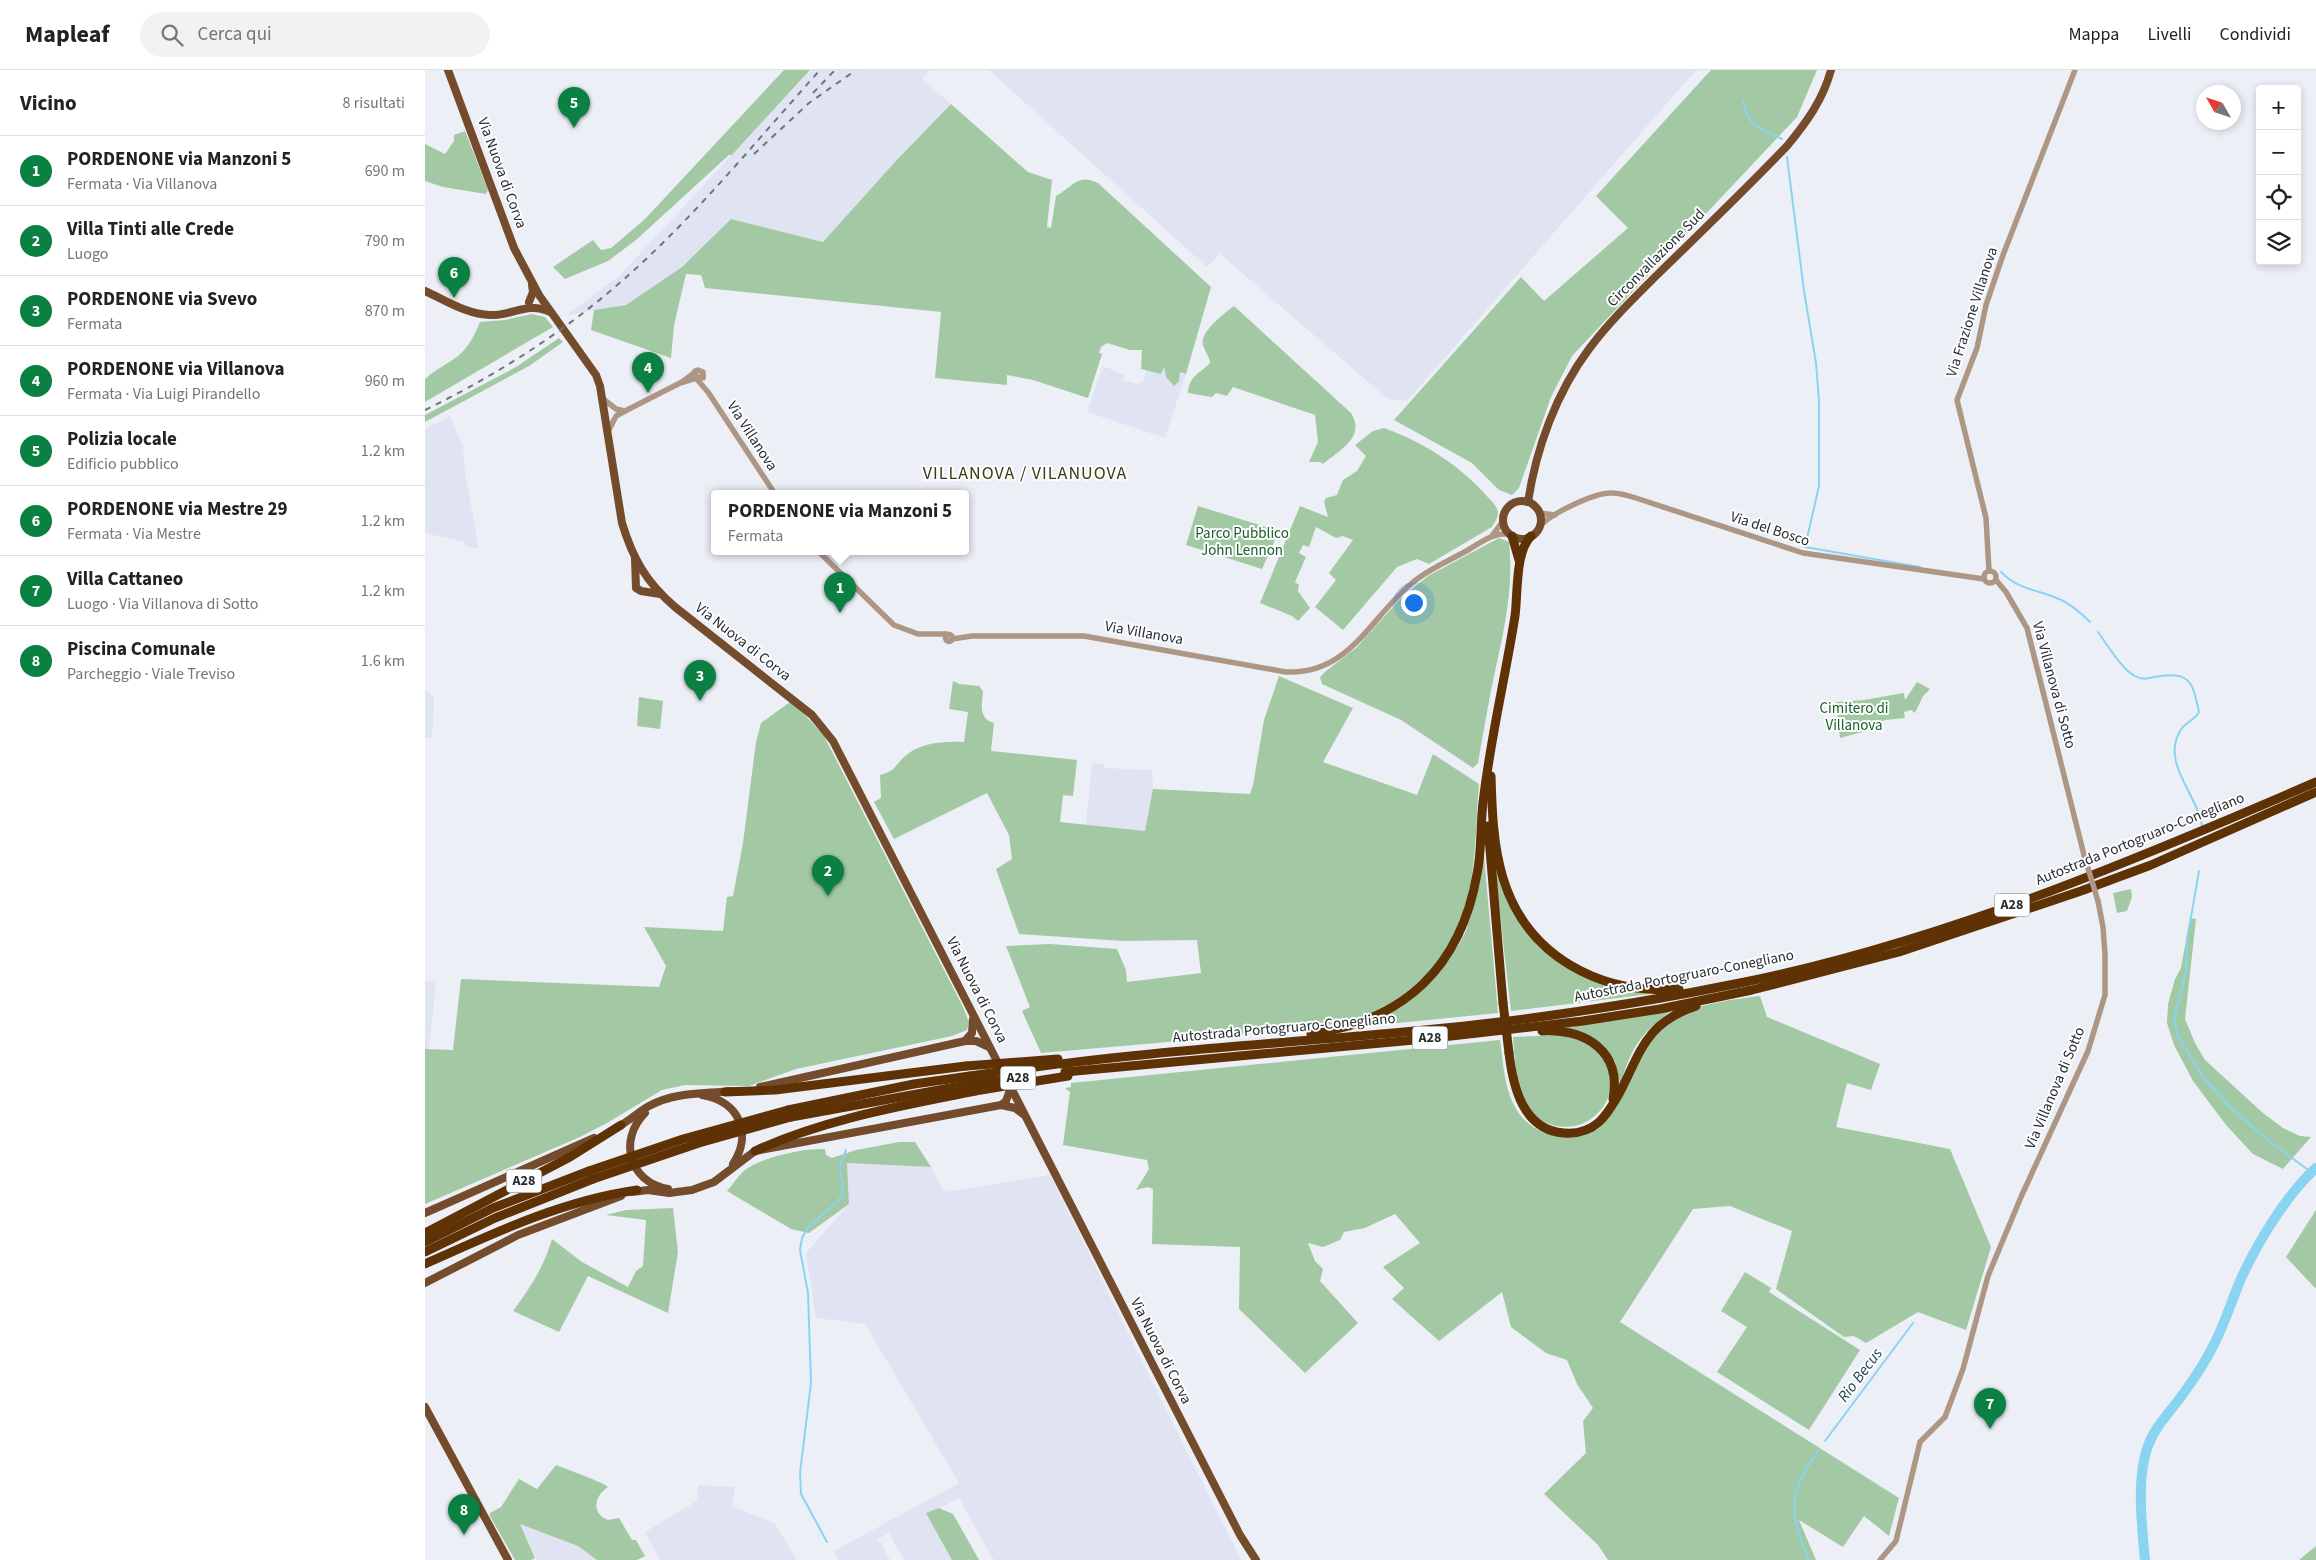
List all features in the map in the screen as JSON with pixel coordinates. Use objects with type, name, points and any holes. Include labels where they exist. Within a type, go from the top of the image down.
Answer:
[{"type":"highway","points":[[1510,535],[1520,565]]},
{"type":"highway","points":[[1262,1044],[1329,1032],[1364,1022],[1383,1013],[1416,991],[1438,967],[1463,926],[1475,888],[1481,849],[1483,804],[1518,595],[1520,565],[1525,544],[1531,536]]},
{"type":"highway","points":[[1491,756],[1495,838],[1503,879],[1517,911],[1540,941],[1553,954],[1579,971],[1605,983],[1622,987],[1670,990],[1723,986]]},
{"type":"highway","points":[[1491,756],[1488,831],[1503,1003],[1509,1053],[1519,1098],[1531,1118],[1540,1126],[1557,1132],[1578,1132],[1598,1123],[1612,1105],[1643,1044],[1658,1027],[1689,1008],[1729,994]]},
{"type":"highway","name":"Autostrada Portogruaro-Conegliano","points":[[1063,1068],[1106,1069],[1256,1053],[1425,1039],[1583,1021],[1729,994],[1749,985],[1975,919],[2179,840],[2316,782]]},
{"type":"highway","name":"Autostrada Portogruaro-Conegliano","points":[[425,1242],[493,1208],[789,1113],[972,1084],[1120,1056],[1497,1022],[1651,999],[1723,986],[1749,985],[1849,966],[1907,949],[2081,891],[2151,865],[2316,792]]},
{"type":"highway","points":[[1425,1039],[1472,1039],[1551,1031],[1574,1034],[1594,1043],[1601,1049],[1610,1063],[1615,1080],[1612,1105]]},
{"type":"highway","points":[[725,1092],[775,1090],[966,1066],[1063,1068]]},
{"type":"highway","points":[[755,1151],[777,1141],[831,1124],[972,1084]]},
{"type":"highway","name":"A28","points":[[425,1233],[570,1157],[621,1125]]},
{"type":"highway","name":"Autostrada Portogruaro-Conegliano","points":[[425,1252],[591,1175]]},
{"type":"highway","points":[[425,1264],[543,1213],[586,1200],[637,1190]]},
{"type":"main road","name":"Via Nuova di Corva","points":[[448,70],[514,248],[532,285],[589,363],[600,386],[622,523],[634,557],[647,579],[660,594],[812,715],[833,741],[1240,1535],[1257,1560]]},
{"type":"main road","name":"Circonvallazione Sud","points":[[1525,502],[1537,456],[1549,424],[1571,378],[1588,349],[1624,308],[1787,146],[1807,122],[1820,100],[1831,70]]},
{"type":"main road","points":[[520,309],[529,302],[533,292],[532,285]]},
{"type":"main road","points":[[425,291],[469,311],[490,315],[533,306],[552,313]]},
{"type":"main road","points":[[529,302],[545,304]]},
{"type":"main road","points":[[1515,502],[1525,502],[1535,506],[1539,512],[1539,527],[1531,536],[1519,538],[1510,535],[1503,521],[1504,512],[1515,502]]},
{"type":"main road","name":"Via Nuova di Corva","points":[[634,557],[635,588],[660,594]]},
{"type":"main road","points":[[635,578],[647,579],[648,587],[643,591]]},
{"type":"main road","points":[[965,1041],[972,1032],[974,1024],[972,1012]]},
{"type":"main road","points":[[425,1213],[621,1125],[663,1100],[685,1094],[725,1092],[777,1084],[965,1041],[976,1041],[992,1050]]},
{"type":"main road","points":[[425,1283],[518,1235],[637,1190],[669,1193],[705,1186],[755,1151],[1001,1104],[1006,1101],[1011,1087]]},
{"type":"main road","points":[[685,1094],[704,1095],[722,1102],[739,1119],[742,1125],[742,1147],[729,1170]]},
{"type":"main road","points":[[663,1100],[647,1111],[634,1127],[629,1143],[629,1153],[633,1165],[646,1179],[665,1188],[684,1191]]},
{"type":"main road","points":[[1001,1104],[1015,1108],[1025,1116]]},
{"type":"main road","points":[[425,1407],[508,1560]]},
{"type":"street","name":"Via Frazione Villanova","points":[[1989,571],[1986,518],[1957,400],[1977,348],[1986,305],[2003,254],[2075,70]]},
{"type":"street","name":"Via Villanova","points":[[680,383],[695,371],[695,376],[701,378],[708,392],[772,490]]},
{"type":"street","points":[[607,436],[616,416],[625,410],[680,383],[701,378]]},
{"type":"street","points":[[602,398],[616,409]]},
{"type":"street","points":[[604,413],[616,409],[625,410]]},
{"type":"street","points":[[604,413],[616,416]]},
{"type":"street","name":"Via del Bosco","points":[[1539,527],[1557,515],[1594,496],[1613,492],[1803,553],[1985,580]]},
{"type":"street","points":[[1539,512],[1557,515]]},
{"type":"street","points":[[1491,537],[1503,521]]},
{"type":"street","points":[[1491,537],[1510,535]]},
{"type":"street","name":"Via Villanova","points":[[822,555],[894,625],[911,632],[949,637],[1092,637],[1286,672],[1311,671],[1336,660],[1349,651],[1398,596],[1422,575],[1491,537]]},
{"type":"street","points":[[1989,571],[1995,572],[1996,580],[1991,583],[1985,580],[1985,574],[1989,571]]},
{"type":"street","name":"Via Villanova di Sotto","points":[[1880,1560],[1896,1541],[1919,1442],[1945,1418],[1963,1369],[1988,1276],[2021,1197],[2088,1051],[2105,995],[2105,954],[2098,901],[2084,855],[2027,628],[2006,592],[1996,580]]},
{"type":"shaded area","points":[[811,70],[930,70],[922,79],[951,104],[894,163],[823,242],[731,219],[682,267],[626,305],[567,315],[619,276]]},
{"type":"shaded area","points":[[989,70],[1696,70],[1407,401],[1388,399],[1220,254],[1207,267]]},
{"type":"shaded area","points":[[1103,366],[1125,375],[1123,380],[1138,384],[1144,380],[1146,370],[1161,374],[1163,367],[1186,374],[1165,438],[1087,412]]},
{"type":"shaded area","points":[[450,416],[463,447],[465,473],[479,549],[465,546],[464,542],[425,533],[425,429]]},
{"type":"shaded area","points":[[425,690],[433,695],[432,738],[425,738]]},
{"type":"shaded area","points":[[1092,763],[1104,764],[1104,768],[1152,770],[1153,789],[1145,831],[1086,825]]},
{"type":"shaded area","points":[[425,981],[436,981],[429,1049],[425,1049]]},
{"type":"shaded area","points":[[847,1163],[931,1167],[944,1192],[1050,1175],[1241,1560],[994,1560],[960,1498],[939,1508],[953,1514],[979,1560],[904,1560],[889,1533],[876,1540],[881,1543],[890,1560],[838,1560],[834,1551],[959,1483],[865,1324],[816,1318],[806,1253],[849,1204]]},
{"type":"shaded area","points":[[698,1485],[735,1487],[732,1506],[774,1523],[797,1560],[660,1560],[645,1532],[697,1501]]},
{"type":"shaded area","points":[[519,1523],[578,1546],[597,1560],[537,1560]]},
{"type":"green space","points":[[784,70],[810,70],[731,156],[730,154],[636,240],[608,261],[565,279],[553,267],[593,240],[601,250],[611,248],[645,219]]},
{"type":"green space","points":[[1711,70],[1817,70],[1797,117],[1572,356],[1551,397],[1519,488],[1512,495],[1499,490],[1472,463],[1394,420],[1521,277],[1544,301],[1628,228],[1596,196]]},
{"type":"green space","points":[[951,104],[1028,172],[1052,180],[1047,227],[1051,228],[1056,196],[1080,180],[1091,180],[1098,183],[1211,287],[1186,374],[1180,372],[1179,381],[1174,386],[1166,377],[1164,367],[1161,374],[1141,369],[1142,350],[1130,350],[1107,343],[1101,347],[1099,353],[1102,354],[1088,398],[1033,380],[1007,375],[1007,385],[935,378],[941,312],[705,288],[701,275],[686,274],[674,325],[671,358],[591,330],[594,310],[626,305],[682,267],[731,219],[823,242],[894,163]]},
{"type":"green space","points":[[465,131],[488,190],[486,194],[443,187],[425,181],[425,144],[445,154],[454,141],[454,135]]},
{"type":"green space","points":[[1234,306],[1351,413],[1355,422],[1353,436],[1343,448],[1323,464],[1320,462],[1309,462],[1318,442],[1315,415],[1233,387],[1227,396],[1216,393],[1212,397],[1188,393],[1190,383],[1195,376],[1210,363],[1203,345],[1205,334],[1214,323]]},
{"type":"green space","points":[[532,314],[545,317],[553,327],[425,402],[425,379],[465,349],[480,322],[505,320]]},
{"type":"green space","points":[[559,338],[563,342],[529,366],[425,422],[425,415],[516,367]]},
{"type":"green space","points":[[1384,428],[1426,447],[1464,473],[1497,508],[1497,519],[1492,527],[1429,564],[1417,559],[1397,567],[1343,630],[1315,607],[1336,580],[1329,573],[1353,540],[1343,536],[1336,538],[1316,527],[1309,547],[1303,545],[1299,553],[1306,557],[1295,582],[1299,585],[1298,591],[1310,608],[1298,621],[1292,616],[1260,603],[1300,506],[1328,517],[1324,502],[1326,498],[1337,495],[1343,480],[1357,471],[1366,456],[1355,445],[1373,431]]},
{"type":"green space","name":"Parco Pubblico John Lennon","points":[[1198,506],[1279,531],[1262,569],[1186,545]]},
{"type":"green space","points":[[1499,538],[1509,542],[1509,593],[1478,763],[1473,768],[1401,720],[1322,684],[1320,677],[1356,648],[1401,598],[1428,576]]},
{"type":"green space","points":[[1279,676],[1353,708],[1323,762],[1417,795],[1433,754],[1479,784],[1472,877],[1464,913],[1443,954],[1415,985],[1393,1002],[1369,1015],[1345,1022],[1221,1037],[1041,1053],[1022,1011],[1030,1007],[1006,946],[1050,944],[1117,949],[1126,970],[1127,982],[1201,973],[1197,940],[1123,941],[1019,934],[996,869],[1012,859],[1009,835],[987,793],[894,839],[874,802],[881,798],[880,775],[892,770],[904,757],[917,748],[941,742],[964,742],[968,712],[949,709],[953,681],[959,684],[979,686],[983,691],[983,715],[994,723],[991,751],[1077,760],[1073,796],[1063,795],[1060,822],[1145,831],[1153,789],[1250,794],[1264,720]]},
{"type":"green space","name":"Cimitero di Villanova","points":[[1917,682],[1930,689],[1923,696],[1915,713],[1911,710],[1904,712],[1905,718],[1885,720],[1866,731],[1840,738],[1836,702],[1864,700],[1904,693],[1905,700]]},
{"type":"green space","points":[[639,697],[663,701],[660,729],[637,726]]},
{"type":"green space","points":[[790,702],[824,736],[963,1007],[969,1022],[967,1030],[952,1036],[796,1069],[749,1086],[685,1085],[662,1090],[580,1137],[425,1204],[425,1049],[453,1050],[461,979],[659,987],[666,966],[644,927],[723,931],[727,897],[733,896],[743,843],[756,742],[761,723]]},
{"type":"green space","points":[[1493,853],[1514,911],[1567,967],[1610,987],[1650,994],[1511,1011]]},
{"type":"green space","points":[[1484,856],[1498,1013],[1358,1027],[1396,1010],[1410,1001],[1430,983],[1448,961],[1467,928],[1475,901]]},
{"type":"green space","points":[[2131,889],[2132,897],[2127,911],[2117,913],[2113,893]]},
{"type":"green space","points":[[2190,918],[2196,919],[2185,1019],[2195,1043],[2205,1060],[2263,1113],[2283,1128],[2300,1136],[2311,1137],[2283,1169],[2253,1154],[2226,1125],[2193,1081],[2174,1045],[2167,1023],[2168,1004],[2175,979],[2181,968]]},
{"type":"green space","points":[[1760,996],[1767,1017],[1880,1064],[1871,1090],[1847,1083],[1836,1127],[1950,1149],[1991,1247],[1966,1330],[1918,1312],[1866,1343],[1854,1336],[1844,1337],[1776,1289],[1792,1231],[1730,1206],[1693,1209],[1620,1322],[1899,1498],[1889,1536],[1864,1516],[1843,1547],[1799,1520],[1816,1560],[1608,1560],[1598,1545],[1544,1494],[1586,1453],[1583,1421],[1593,1408],[1577,1384],[1567,1360],[1546,1353],[1511,1327],[1502,1292],[1439,1341],[1392,1299],[1404,1288],[1383,1267],[1420,1243],[1395,1214],[1365,1228],[1344,1232],[1340,1240],[1323,1247],[1308,1243],[1315,1261],[1323,1269],[1320,1281],[1358,1323],[1305,1373],[1239,1309],[1240,1247],[1152,1244],[1153,1189],[1148,1187],[1136,1190],[1149,1169],[1147,1160],[1063,1145],[1070,1092],[1065,1088],[1071,1087],[1071,1083],[1500,1040],[1509,1094],[1522,1117],[1532,1126],[1545,1133],[1575,1136],[1590,1132],[1611,1115],[1643,1049],[1669,1021],[1677,1015],[1700,1007]]},
{"type":"green space","points":[[1671,1011],[1651,1028],[1638,1043],[1620,1084],[1615,1061],[1602,1045],[1563,1028]]},
{"type":"green space","points":[[1561,1035],[1590,1045],[1605,1061],[1611,1077],[1609,1094],[1601,1109],[1589,1120],[1573,1126],[1554,1125],[1535,1116],[1524,1101],[1516,1068],[1513,1037]]},
{"type":"green space","points":[[899,1142],[915,1142],[931,1167],[847,1163],[849,1204],[809,1233],[791,1229],[727,1191],[745,1170],[772,1157],[795,1152],[825,1149],[826,1155],[832,1158],[856,1150]]},
{"type":"green space","points":[[673,1208],[678,1252],[668,1313],[588,1276],[559,1332],[513,1311],[536,1277],[552,1239],[582,1262],[628,1287],[636,1271],[643,1266],[646,1220],[606,1215],[626,1210]]},
{"type":"green space","points":[[2316,1210],[2316,1287],[2315,1288],[2286,1257]]},
{"type":"green space","points":[[1745,1272],[1771,1288],[1769,1292],[1860,1350],[1809,1430],[1717,1372],[1747,1327],[1721,1311]]},
{"type":"green space","points":[[556,1465],[593,1479],[608,1487],[597,1500],[596,1504],[599,1513],[608,1520],[619,1518],[632,1540],[636,1540],[645,1556],[637,1560],[597,1560],[578,1546],[520,1524],[535,1558],[531,1560],[515,1560],[490,1513],[501,1507],[519,1479],[537,1489]]},
{"type":"green space","points":[[939,1508],[953,1514],[979,1560],[952,1560],[926,1513]]},
{"type":"green space","points":[[2316,1546],[2316,1560],[2299,1560]]},
{"type":"waterway","points":[[1743,101],[1749,117],[1756,126],[1782,139]]},
{"type":"waterway","points":[[1787,157],[1804,291],[1816,363],[1819,401],[1819,486],[1805,547],[1920,567]]},
{"type":"waterway","points":[[2001,572],[2023,587],[2065,602],[2090,622]]},
{"type":"waterway","points":[[2098,632],[2120,663],[2135,676],[2145,679],[2175,675],[2187,680],[2191,685],[2199,712],[2180,731],[2175,743],[2175,755],[2182,779],[2199,814],[2202,826]]},
{"type":"waterway","points":[[2199,871],[2187,940],[2186,972],[2174,1020],[2178,1036],[2203,1077],[2230,1107],[2264,1137],[2311,1172]]},
{"type":"waterway","points":[[827,1542],[801,1494],[800,1473],[811,1383],[808,1293],[800,1250],[802,1238],[808,1227],[837,1202],[843,1193],[840,1166],[846,1150]]},
{"type":"waterway","points":[[2145,1560],[2141,1518],[2141,1487],[2144,1459],[2148,1446],[2161,1423],[2199,1371],[2219,1335],[2240,1281],[2263,1237],[2283,1206],[2316,1168]]},
{"type":"waterway","name":"Rio Becus","points":[[1825,1441],[1913,1323]]},
{"type":"waterway","name":"Rio Becus","points":[[1809,1560],[1802,1544],[1795,1516],[1796,1491],[1801,1479],[1819,1450]]},
{"type":"railway","points":[[425,410],[504,367],[553,335],[601,299],[650,256],[700,205],[820,70]]},
{"type":"railway","points":[[813,93],[835,70]]},
{"type":"railway","points":[[754,154],[809,103],[856,70]]},
{"type":"place","name":"Polizia locale","points":[[574,128]]},
{"type":"place","name":"PORDENONE via Mestre 29","points":[[454,298]]},
{"type":"place","name":"PORDENONE via Villanova","points":[[648,393]]},
{"type":"place","name":"PORDENONE via Manzoni 5","points":[[840,613]]},
{"type":"place","name":"PORDENONE via Svevo","points":[[700,701]]},
{"type":"place","name":"Villa Tinti alle Crede","points":[[828,896]]},
{"type":"place","name":"Villa Cattaneo","points":[[1990,1429]]},
{"type":"place","name":"Piscina Comunale","points":[[464,1535]]},
{"type":"district","name":"VILLANOVA / VILANUOVA","points":[[1025,473]]}]
